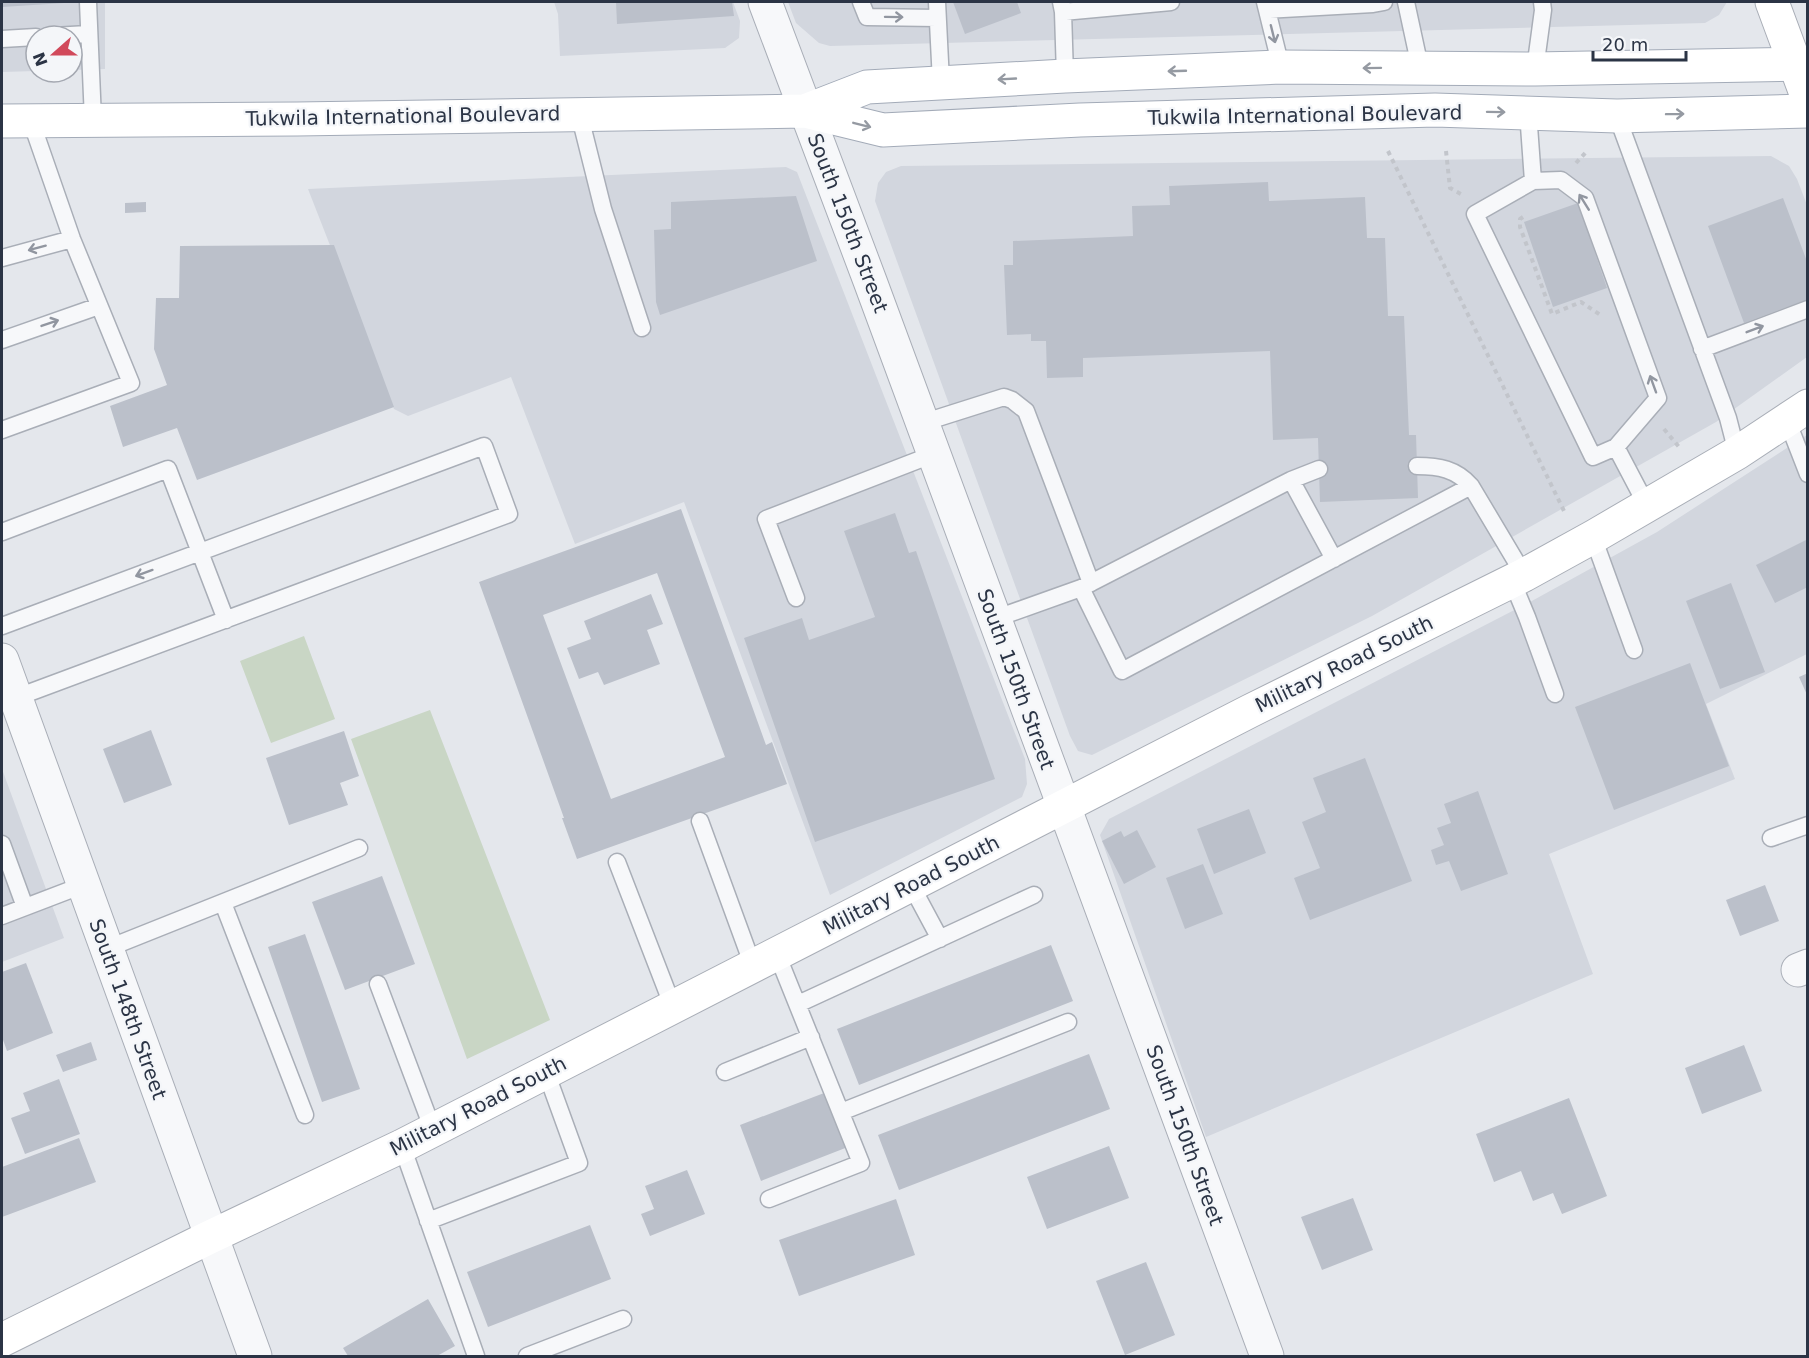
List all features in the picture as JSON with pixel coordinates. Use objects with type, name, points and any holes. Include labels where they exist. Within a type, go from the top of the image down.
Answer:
[{"type":"main road","points":[[1772,2],[1801,64],[1808,99]]},
{"type":"main road","name":"Tukwila International Boulevard","points":[[805,111],[867,87],[1065,76],[1281,67],[1535,69],[1801,64]]},
{"type":"main road","name":"Tukwila International Boulevard","points":[[16,121],[805,111],[883,130],[1080,120],[1435,110],[1617,116],[1808,111]]},
{"type":"main road","name":"Military Road South","points":[[2,1340],[210,1237],[402,1146],[1250,711],[1518,578],[1737,453],[1797,413]]},
{"type":"street","name":"South 150th Street","points":[[765,2],[1267,1356]]},
{"type":"street","name":"South 148th Street","points":[[2,660],[255,1356]]},
{"type":"lane","points":[[88,2],[93,120]]},
{"type":"lane","points":[[861,2],[867,17],[937,10],[940,82]]},
{"type":"lane","points":[[1065,76],[1061,5],[1170,2]]},
{"type":"lane","points":[[1281,67],[1266,6],[1384,2]]},
{"type":"lane","points":[[1406,2],[1420,67]]},
{"type":"lane","points":[[1535,69],[1543,10],[1542,2]]},
{"type":"lane","points":[[84,34],[88,34]]},
{"type":"lane","points":[[2,39],[24,38]]},
{"type":"lane","points":[[1528,112],[1533,181]]},
{"type":"lane","points":[[579,113],[603,209],[642,328]]},
{"type":"lane","points":[[1617,116],[1728,418],[1737,453]]},
{"type":"lane","points":[[2,430],[131,383],[72,239],[16,121]]},
{"type":"lane","points":[[1561,180],[1585,198],[1658,398],[1616,447],[1593,457],[1475,214],[1533,181],[1561,180]]},
{"type":"lane","points":[[2,258],[72,239]]},
{"type":"lane","points":[[2,340],[99,306]]},
{"type":"lane","points":[[1702,349],[1808,309]]},
{"type":"lane","points":[[922,423],[1004,397],[1012,399],[1026,411],[1086,586],[1122,671],[1471,486]]},
{"type":"lane","points":[[1797,413],[1808,474]]},
{"type":"lane","points":[[2,626],[484,446],[510,514],[15,698]]},
{"type":"lane","points":[[1616,447],[1647,506]]},
{"type":"lane","points":[[796,598],[766,519],[934,454]]},
{"type":"lane","points":[[1417,466],[1438,466],[1452,471],[1463,477],[1471,486],[1518,578],[1527,617],[1555,693]]},
{"type":"lane","points":[[2,532],[168,469],[226,620]]},
{"type":"lane","points":[[994,619],[1086,586],[1291,480],[1319,469]]},
{"type":"lane","points":[[1291,480],[1334,559]]},
{"type":"lane","points":[[1593,537],[1634,650]]},
{"type":"lane","points":[[700,821],[765,960],[798,1004],[861,1162],[769,1199]]},
{"type":"lane","points":[[1772,838],[1808,825]]},
{"type":"lane","points":[[2,844],[25,907]]},
{"type":"lane","points":[[106,949],[359,848]]},
{"type":"lane","points":[[617,862],[673,1007]]},
{"type":"lane","points":[[2,916],[83,885]]},
{"type":"lane","points":[[911,885],[940,939]]},
{"type":"lane","points":[[798,1004],[1034,895]]},
{"type":"lane","points":[[223,903],[305,1115]]},
{"type":"lane","points":[[378,984],[433,1130]]},
{"type":"lane","points":[[841,1113],[1068,1022]]},
{"type":"lane","points":[[725,1072],[811,1037]]},
{"type":"lane","points":[[428,1221],[579,1163],[546,1072]]},
{"type":"lane","points":[[402,1146],[476,1356]]},
{"type":"lane","points":[[528,1356],[623,1319]]},
{"type":"path","points":[[1388,150],[1565,513]]},
{"type":"path","points":[[1561,180],[1587,151]]},
{"type":"path","points":[[1527,214],[1520,219],[1520,227],[1552,314],[1581,302],[1606,319]]},
{"type":"path","points":[[1648,410],[1679,447]]},
{"type":"shaded area","points":[[2,2],[105,2],[105,69],[84,70],[84,24],[24,24],[24,71],[2,72]]},
{"type":"shaded area","points":[[554,2],[733,2],[740,21],[739,38],[725,48],[560,56],[558,14]]},
{"type":"shaded area","points":[[788,2],[1727,2],[1719,15],[1705,23],[830,46],[819,43],[796,23]]},
{"type":"shaded area","points":[[1771,156],[1789,166],[1797,179],[1807,205],[1807,357],[1716,422],[1372,616],[1092,755],[1078,751],[1070,736],[875,201],[878,183],[886,172],[901,166]]},
{"type":"shaded area","points":[[786,167],[797,172],[1025,759],[1027,784],[1022,797],[830,895],[684,502],[575,544],[511,377],[408,416],[394,409],[308,189]]},
{"type":"shaded area","points":[[1807,435],[1807,654],[1706,704],[1735,779],[1549,854],[1593,974],[1206,1137],[1100,835],[1109,819],[1530,602],[1657,532]]},
{"type":"shaded area","points":[[2,769],[64,938],[2,962]]},
{"type":"green space","points":[[304,636],[335,719],[271,743],[240,661]]},
{"type":"green space","points":[[430,710],[550,1020],[467,1059],[351,739]]},
{"type":"building","points":[[2,2],[63,2],[64,3],[2,7]]},
{"type":"building","points":[[616,2],[732,2],[734,16],[617,24]]},
{"type":"building","points":[[953,2],[1017,2],[1021,13],[965,34]]},
{"type":"building","points":[[1268,182],[1269,201],[1365,197],[1367,238],[1385,238],[1388,316],[1404,316],[1409,435],[1416,435],[1418,498],[1320,502],[1318,438],[1273,440],[1270,351],[1083,358],[1083,377],[1047,378],[1046,341],[1031,341],[1031,334],[1007,335],[1004,265],[1013,265],[1013,241],[1133,236],[1132,206],[1170,205],[1169,186]]},
{"type":"building","points":[[796,196],[817,261],[660,315],[656,302],[654,230],[671,229],[671,202]]},
{"type":"building","points":[[1783,198],[1808,264],[1808,299],[1744,323],[1708,226]]},
{"type":"building","points":[[146,202],[146,212],[125,213],[125,203]]},
{"type":"building","points":[[1578,203],[1607,288],[1553,307],[1524,222]]},
{"type":"building","points":[[334,245],[394,407],[197,480],[177,428],[123,447],[110,406],[167,385],[154,349],[156,298],[179,298],[180,246]]},
{"type":"building","points":[[681,509],[766,745],[772,742],[787,784],[577,859],[479,582]],"holes":[[[657,573],[725,757],[611,799],[543,615]]]},
{"type":"building","points":[[895,513],[909,553],[916,551],[995,779],[815,842],[744,638],[802,618],[809,640],[875,617],[844,531]]},
{"type":"building","points":[[1808,539],[1808,587],[1775,603],[1756,565]]},
{"type":"building","points":[[1731,583],[1765,672],[1720,689],[1686,601]]},
{"type":"building","points":[[651,594],[663,624],[647,630],[660,664],[604,685],[598,672],[579,679],[567,648],[591,639],[584,621]]},
{"type":"building","points":[[1690,663],[1729,766],[1614,810],[1575,707]]},
{"type":"building","points":[[1808,673],[1808,697],[1799,677]]},
{"type":"building","points":[[151,730],[172,785],[124,803],[103,749]]},
{"type":"building","points":[[344,731],[359,776],[340,783],[348,805],[289,825],[266,758]]},
{"type":"building","points":[[1365,758],[1412,881],[1310,920],[1294,878],[1320,868],[1302,822],[1326,812],[1313,778]]},
{"type":"building","points":[[1478,791],[1508,874],[1461,891],[1449,861],[1436,865],[1431,850],[1444,845],[1437,828],[1451,823],[1444,804]]},
{"type":"building","points":[[1249,809],[1266,853],[1214,874],[1197,829]]},
{"type":"building","points":[[1137,830],[1156,867],[1124,884],[1102,841],[1121,831],[1124,837]]},
{"type":"building","points":[[1203,864],[1223,914],[1185,929],[1166,878]]},
{"type":"building","points":[[382,876],[415,964],[345,990],[312,902]]},
{"type":"building","points":[[1765,885],[1779,921],[1740,936],[1726,900]]},
{"type":"building","points":[[305,934],[360,1089],[322,1102],[268,947]]},
{"type":"building","points":[[1051,945],[1073,1001],[859,1085],[837,1029]]},
{"type":"building","points":[[26,963],[53,1033],[7,1051],[2,1037],[2,972]]},
{"type":"building","points":[[91,1042],[97,1060],[63,1072],[56,1055]]},
{"type":"building","points":[[1744,1045],[1762,1091],[1702,1114],[1685,1068]]},
{"type":"building","points":[[1089,1054],[1110,1109],[899,1190],[878,1135]]},
{"type":"building","points":[[59,1079],[80,1134],[25,1154],[11,1118],[30,1111],[23,1093]]},
{"type":"building","points":[[832,1090],[853,1145],[761,1181],[740,1125]]},
{"type":"building","points":[[1569,1098],[1607,1196],[1562,1214],[1553,1193],[1533,1201],[1521,1171],[1494,1182],[1476,1134]]},
{"type":"building","points":[[79,1138],[96,1182],[2,1217],[2,1167]]},
{"type":"building","points":[[1109,1146],[1129,1198],[1047,1229],[1027,1177]]},
{"type":"building","points":[[687,1170],[705,1214],[650,1236],[641,1214],[654,1209],[645,1186]]},
{"type":"building","points":[[1353,1198],[1373,1250],[1322,1270],[1301,1217]]},
{"type":"building","points":[[896,1199],[915,1255],[799,1296],[779,1240]]},
{"type":"building","points":[[590,1225],[611,1279],[488,1327],[467,1272]]},
{"type":"building","points":[[1146,1262],[1175,1335],[1125,1355],[1096,1281]]},
{"type":"building","points":[[428,1299],[455,1346],[437,1356],[348,1356],[343,1348]]}]
